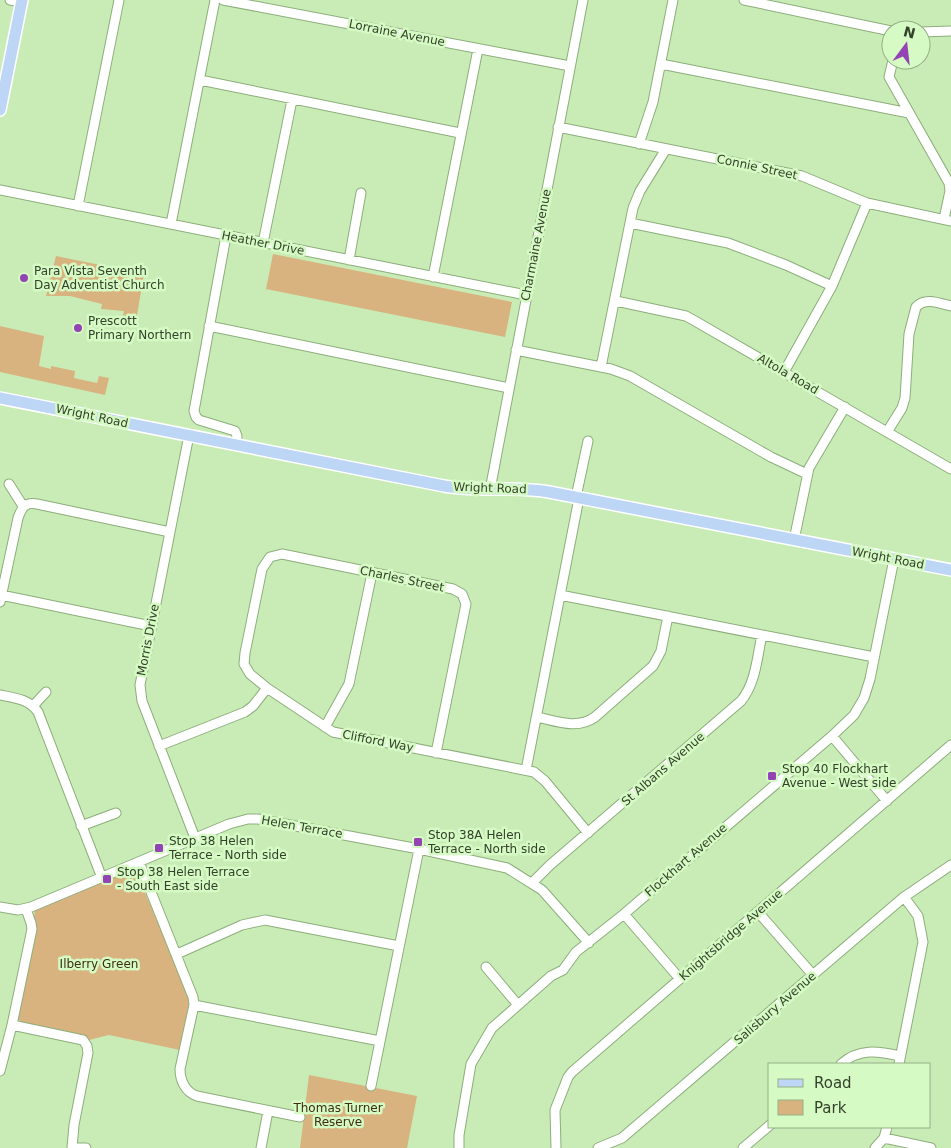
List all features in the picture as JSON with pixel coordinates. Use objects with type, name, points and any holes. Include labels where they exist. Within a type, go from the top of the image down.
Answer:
[{"type":"main road","points":[[0,110],[18,1]]},
{"type":"main road","name":"Wright Road","points":[[0,398],[444,486],[490,490],[529,489],[578,497],[951,570]]},
{"type":"street","points":[[78,206],[119,0]]},
{"type":"street","points":[[171,224],[215,0]]},
{"type":"street","name":"Lorraine Avenue","points":[[223,0],[273,4],[478,49],[570,66]]},
{"type":"street","name":"Charmaine Avenue","points":[[490,490],[583,0]]},
{"type":"street","points":[[639,144],[651,110],[673,0]]},
{"type":"street","points":[[744,0],[881,29]]},
{"type":"street","points":[[931,32],[951,31]]},
{"type":"street","points":[[433,277],[478,49]]},
{"type":"street","points":[[661,64],[909,112]]},
{"type":"street","points":[[890,70],[889,76],[949,183],[947,220]]},
{"type":"street","points":[[200,80],[460,134]]},
{"type":"street","points":[[264,243],[292,100]]},
{"type":"street","name":"Connie Street","points":[[558,127],[802,176],[866,203],[947,220]]},
{"type":"street","points":[[601,367],[616,301],[630,223],[640,192],[666,149]]},
{"type":"street","name":"Heather Drive","points":[[0,190],[526,295]]},
{"type":"street","points":[[349,260],[362,193]]},
{"type":"street","points":[[784,372],[832,286],[866,203]]},
{"type":"street","points":[[630,223],[728,243],[786,265],[832,286]]},
{"type":"street","points":[[226,236],[194,404],[194,414],[199,420],[235,431],[237,436],[236,445]]},
{"type":"street","name":"Altola Road","points":[[616,301],[690,318],[951,469]]},
{"type":"street","points":[[888,432],[902,408],[905,398],[909,334],[916,307],[926,301],[951,306]]},
{"type":"street","points":[[209,326],[509,388]]},
{"type":"street","points":[[516,350],[601,367],[630,376],[771,456],[807,474]]},
{"type":"street","points":[[794,540],[807,474],[816,453],[845,407]]},
{"type":"street","name":"Morris Drive","points":[[189,436],[150,626],[140,689],[142,700],[195,838]]},
{"type":"street","points":[[526,770],[588,441]]},
{"type":"street","points":[[9,484],[23,506]]},
{"type":"street","points":[[150,626],[1,599],[18,518],[23,506],[32,503],[170,532]]},
{"type":"street","name":"Charles Street","points":[[270,557],[282,554],[456,590],[465,598],[436,753]]},
{"type":"street","name":"Clifford Way","points":[[270,557],[262,569],[244,659],[246,669],[267,688],[338,734],[526,770],[537,774],[588,833]]},
{"type":"street","name":"Flockhart Avenue","points":[[460,1148],[459,1135],[472,1061],[492,1028],[551,976],[563,970],[574,954],[624,914],[832,736],[849,720],[860,706],[868,688],[894,559]]},
{"type":"street","points":[[325,727],[350,680],[372,573]]},
{"type":"street","points":[[560,595],[874,657]]},
{"type":"street","points":[[537,717],[574,725],[585,723],[595,717],[653,666],[661,652],[668,616]]},
{"type":"street","name":"St Albans Avenue","points":[[532,883],[550,865],[741,701],[752,681],[762,635]]},
{"type":"street","points":[[159,746],[245,712],[253,706],[267,688]]},
{"type":"street","points":[[33,706],[46,692]]},
{"type":"street","points":[[0,695],[21,699],[33,706],[40,715],[102,878]]},
{"type":"street","points":[[832,736],[887,801]]},
{"type":"street","name":"Knightsbridge Avenue","points":[[556,1148],[555,1110],[570,1074],[951,745]]},
{"type":"street","points":[[81,826],[116,813]]},
{"type":"street","name":"Helen Terrace","points":[[0,907],[18,910],[26,908],[229,824],[253,819],[276,821],[504,867],[545,893],[589,943]]},
{"type":"street","points":[[371,1086],[419,849]]},
{"type":"street","points":[[139,862],[192,992],[194,1005],[180,1075],[183,1083],[194,1095],[300,1117]]},
{"type":"street","name":"Salisbury Avenue","points":[[598,1148],[619,1140],[626,1135],[904,897],[951,865]]},
{"type":"street","points":[[842,1063],[852,1056],[872,1051],[899,1060],[923,939],[918,916],[904,897]]},
{"type":"street","points":[[0,1071],[12,1026],[32,929],[26,908]]},
{"type":"street","points":[[758,912],[813,975]]},
{"type":"street","points":[[624,914],[680,979]]},
{"type":"street","points":[[176,954],[242,925],[265,920],[399,946]]},
{"type":"street","points":[[486,967],[518,1005]]},
{"type":"street","points":[[194,1005],[380,1041]]},
{"type":"street","points":[[12,1026],[83,1040],[87,1044],[88,1053],[74,1125],[72,1148],[86,1148]]},
{"type":"street","points":[[261,1148],[268,1111]]},
{"type":"street","points":[[743,1148],[768,1127]]},
{"type":"street","points":[[875,1148],[884,1138],[887,1128]]},
{"type":"street","points":[[884,1138],[931,1148]]},
{"type":"green space","points":[[273,254],[512,302],[505,337],[266,289]]},
{"type":"green space","points":[[56,256],[144,274],[135,327],[121,324],[124,311],[101,309],[102,304],[70,296],[46,296]]},
{"type":"green space","points":[[0,326],[44,336],[39,366],[51,369],[51,366],[75,371],[74,378],[97,383],[99,376],[109,378],[105,395],[0,372]]},
{"type":"green space","name":"Ilberry Green","points":[[129,870],[135,871],[137,874],[187,991],[189,1003],[180,1050],[109,1035],[89,1040],[84,1035],[24,1023],[17,1019],[35,910]]},
{"type":"green space","name":"Thomas Turner Reserve","points":[[309,1075],[417,1096],[407,1148],[300,1148]]},
{"type":"place","name":"Para Vista Seventh Day Adventist Church","points":[[24,278]]},
{"type":"place","name":"Prescott Primary Northern","points":[[78,328]]},
{"type":"place","name":"Stop 40 Flockhart Avenue - West side","points":[[772,776]]},
{"type":"place","name":"Stop 38A Helen Terrace - North side","points":[[418,842]]},
{"type":"place","name":"Stop 38 Helen Terrace - North side","points":[[159,848]]},
{"type":"place","name":"Stop 38 Helen Terrace - South East side","points":[[107,879]]}]
